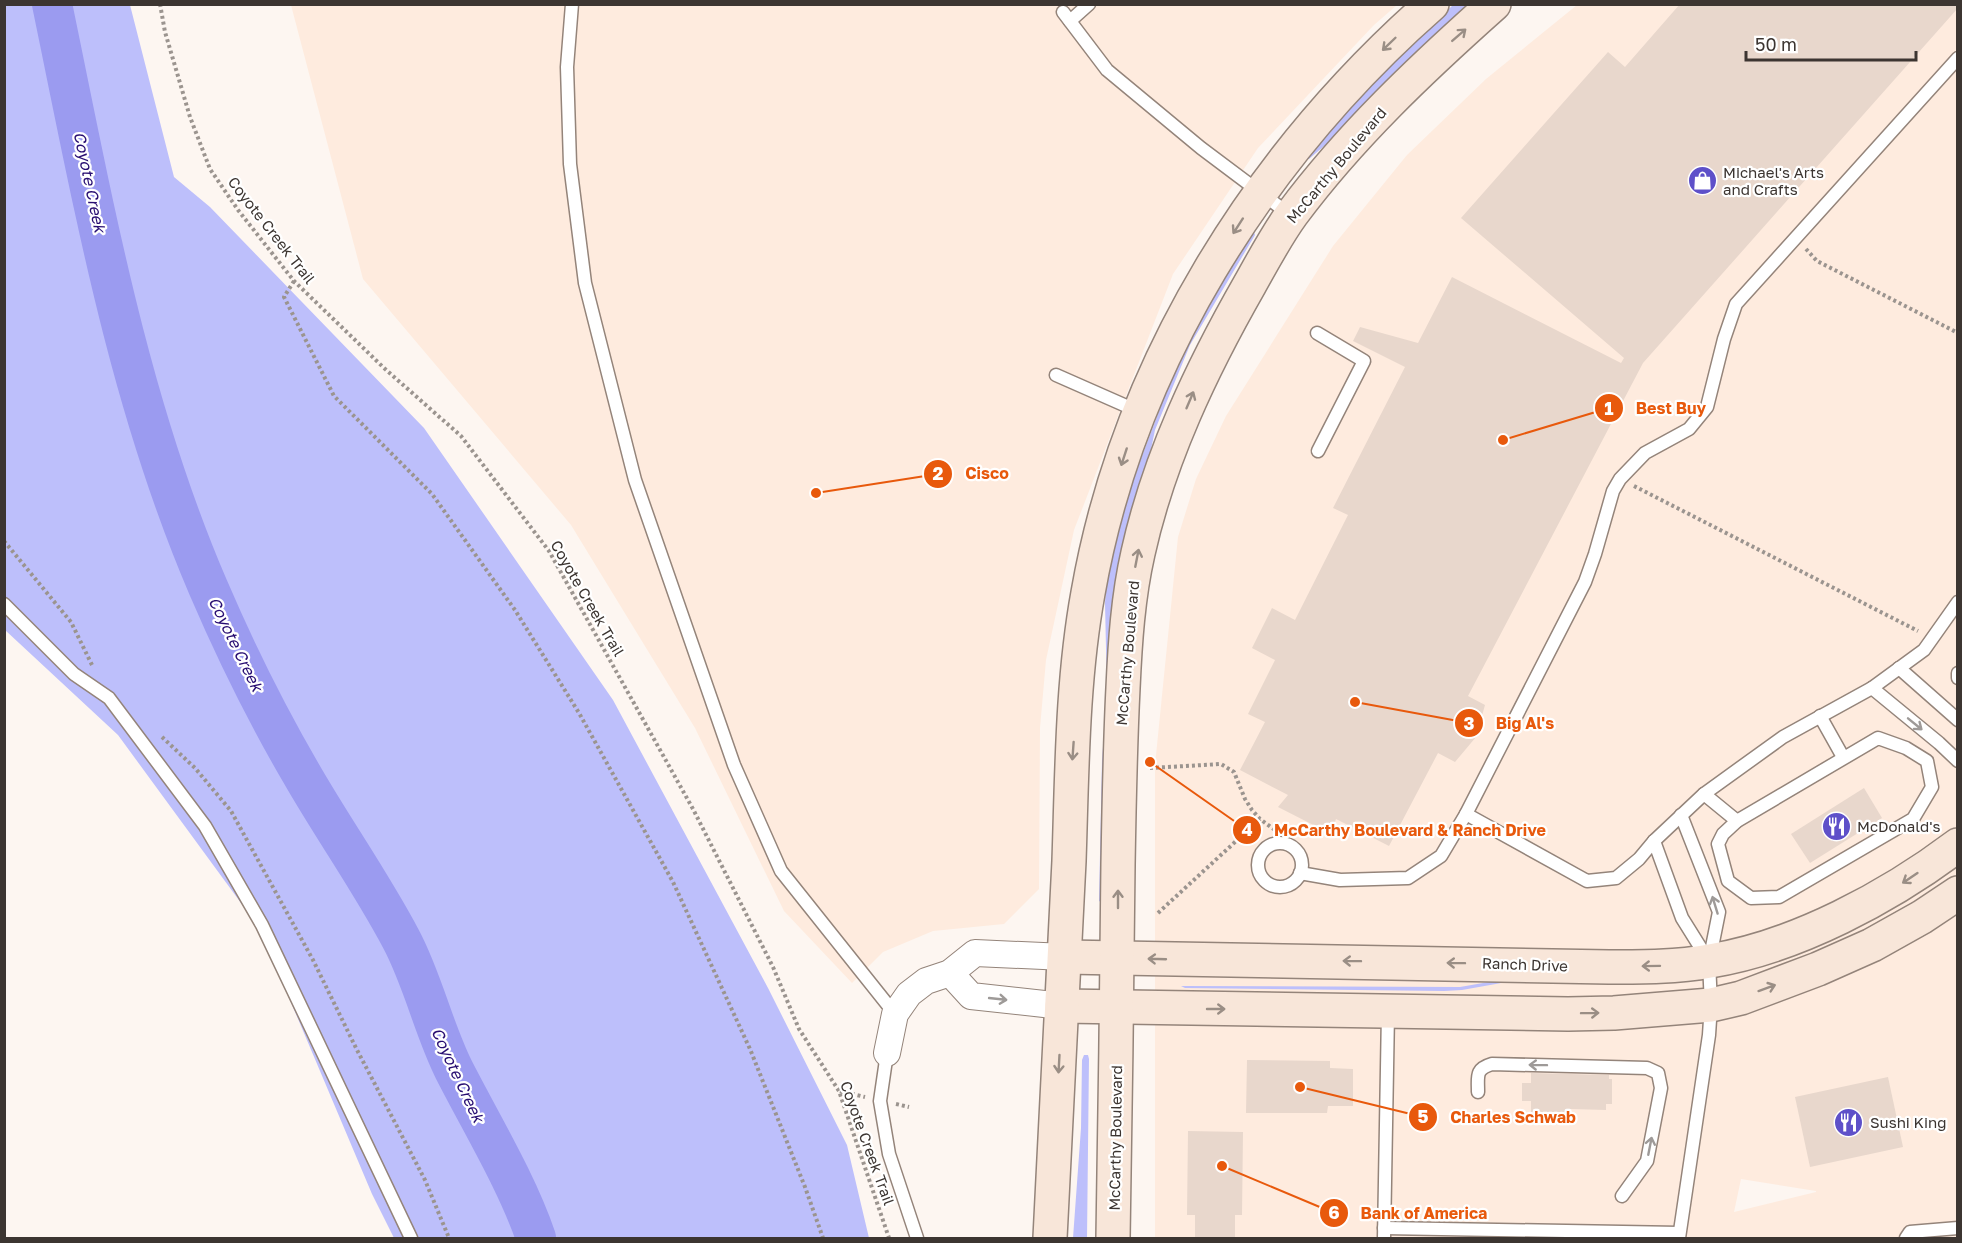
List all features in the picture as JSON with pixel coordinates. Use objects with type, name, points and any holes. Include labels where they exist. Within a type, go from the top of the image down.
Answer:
[{"type":"main road","points":[[1050,1239],[1065,957],[1072,765],[1081,645],[1087,594],[1113,490],[1141,412],[1184,315],[1221,252],[1260,193],[1305,133],[1354,79],[1432,4]]},
{"type":"main road","name":"McCarthy Boulevard","points":[[1113,1239],[1119,765],[1123,682],[1130,602],[1138,553],[1168,454],[1221,334],[1291,216],[1337,159],[1384,107],[1494,4]]},
{"type":"main road","name":"Ranch Drive","points":[[1065,957],[1609,967],[1658,967],[1709,962],[1751,951],[1827,924],[1901,884],[1958,845]]},
{"type":"main road","points":[[1062,1006],[1568,1014],[1614,1013],[1711,1005],[1765,989],[1872,945],[1922,917],[1958,893]]},
{"type":"street","points":[[887,1053],[896,1014],[909,994],[926,981],[950,973],[975,953],[1065,957]]},
{"type":"street","points":[[950,973],[971,996],[1062,1006]]},
{"type":"lane","points":[[572,4],[567,68],[570,165],[585,283],[635,480],[734,765],[782,871],[896,1014]]},
{"type":"lane","points":[[1089,4],[1067,17],[1107,70],[1201,148],[1291,216]]},
{"type":"lane","points":[[1300,873],[1340,880],[1408,878],[1441,856],[1466,814],[1585,582],[1613,491],[1620,479],[1645,453],[1689,429],[1707,407],[1724,339],[1736,304],[1958,58]]},
{"type":"lane","points":[[1317,333],[1364,361],[1318,452]]},
{"type":"lane","points":[[1056,375],[1141,412]]},
{"type":"lane","points":[[1466,814],[1587,881],[1616,878],[1639,859],[1654,841],[1704,794],[1783,737],[1872,688],[1924,650],[1958,602]]},
{"type":"lane","points":[[4,604],[74,674],[109,698],[205,826],[262,925],[411,1239]]},
{"type":"lane","points":[[1899,668],[1958,720]]},
{"type":"lane","points":[[1958,673],[1958,678]]},
{"type":"lane","points":[[1872,688],[1958,762]]},
{"type":"lane","points":[[1820,716],[1843,757]]},
{"type":"lane","points":[[1878,738],[1906,748],[1927,760],[1932,787],[1913,819],[1779,897],[1751,898],[1728,881],[1718,844],[1723,834],[1737,821],[1843,757],[1878,738]]},
{"type":"lane","points":[[1704,794],[1737,821]]},
{"type":"lane","points":[[1388,1010],[1384,1233],[1679,1236],[1704,1076],[1711,1005],[1709,962],[1719,912],[1681,816]]},
{"type":"lane","points":[[1654,841],[1682,918],[1709,962]]},
{"type":"lane","points":[[1274,844],[1281,844],[1289,846],[1300,857],[1300,873],[1296,880],[1282,887],[1274,886],[1261,877],[1258,870],[1261,854],[1274,844]]},
{"type":"lane","points":[[887,1053],[880,1101],[889,1154],[917,1239]]},
{"type":"lane","points":[[1478,1092],[1478,1074],[1482,1067],[1492,1064],[1647,1068],[1658,1073],[1661,1088],[1647,1161],[1622,1196]]},
{"type":"lane","points":[[1906,1239],[1911,1232],[1958,1228]]},
{"type":"path","name":"Coyote Creek Trail","points":[[160,4],[165,32],[181,85],[210,169],[238,210],[294,281],[384,368],[461,436],[549,551],[693,809],[773,967],[799,1029],[839,1091],[889,1239]]},
{"type":"path","points":[[1795,238],[1817,261],[1958,333]]},
{"type":"path","points":[[294,281],[284,297],[334,396],[432,494],[515,610],[579,712],[651,842],[673,882],[750,1049],[805,1187],[823,1239]]},
{"type":"path","points":[[1620,479],[1932,638]]},
{"type":"path","points":[[1150,768],[1221,764],[1234,772],[1245,799],[1260,819],[1275,830],[1281,844]]},
{"type":"path","points":[[1158,913],[1260,819]]},
{"type":"shaded area","points":[[4,5],[130,5],[174,177],[210,207],[424,428],[613,700],[768,988],[847,1145],[869,1238],[394,1238],[372,1194],[260,929],[118,735],[5,630]]},
{"type":"shaded area","points":[[37,5],[65,5],[86,98],[59,107]]},
{"type":"shaded area","points":[[291,5],[1397,5],[1374,25],[1258,148],[1173,274],[1074,530],[1046,660],[1040,728],[1039,889],[1004,924],[933,931],[883,952],[852,983],[784,911],[695,728],[571,525],[363,279]]},
{"type":"shaded area","points":[[1453,5],[1479,5],[1358,117],[1309,159],[1306,159],[1357,97]]},
{"type":"shaded area","points":[[1577,5],[1957,5],[1957,1238],[1155,1238],[1155,765],[1178,537],[1196,479],[1226,416],[1333,246],[1407,155],[1486,79]],"holes":[[[1741,1179],[1816,1192],[1734,1212]]]},
{"type":"shaded area","points":[[1254,232],[1255,235],[1190,345],[1155,430],[1142,493],[1103,901],[1101,902],[1099,901],[1102,760],[1107,694],[1105,603],[1107,574],[1123,512],[1167,390],[1200,321],[1250,234]]},
{"type":"shaded area","points":[[1506,979],[1621,983],[1507,982],[1444,991],[1185,988],[1181,986],[1460,987]]},
{"type":"shaded area","points":[[1084,1055],[1088,1055],[1089,1059],[1087,1238],[1073,1238],[1081,1128],[1082,1060]]},
{"type":"building","points":[[1680,4],[1958,4],[1958,8],[1643,363],[1468,696],[1485,705],[1476,737],[1455,762],[1438,753],[1389,846],[1336,819],[1331,834],[1278,807],[1288,795],[1240,770],[1265,722],[1248,714],[1275,660],[1252,648],[1272,608],[1295,620],[1348,515],[1333,508],[1405,367],[1353,341],[1360,327],[1418,343],[1452,277],[1621,363],[1624,358],[1461,218],[1608,52],[1625,67]]},
{"type":"building","name":"McDonald's","points":[[1864,788],[1882,818],[1810,863],[1791,834]]},
{"type":"building","points":[[1247,1060],[1330,1061],[1330,1068],[1353,1069],[1353,1106],[1328,1106],[1327,1113],[1246,1113]]},
{"type":"building","points":[[1531,1073],[1609,1075],[1609,1079],[1612,1079],[1612,1104],[1606,1104],[1606,1110],[1571,1109],[1571,1115],[1531,1114],[1531,1101],[1522,1101],[1522,1083],[1531,1083]]},
{"type":"building","name":"Sushi King","points":[[1888,1077],[1903,1147],[1810,1167],[1795,1097]]},
{"type":"building","points":[[1188,1131],[1243,1132],[1242,1215],[1235,1215],[1235,1239],[1195,1239],[1195,1215],[1187,1215]]},
{"type":"waterway","name":"Coyote Creek","points":[[52,4],[115,300],[134,373],[180,517],[218,611],[263,704],[301,773],[377,897],[409,955],[454,1070],[509,1174],[536,1238]]},
{"type":"place","name":"Michael's Arts and Crafts","points":[[1702,181]]},
{"type":"place","name":"Best Buy","points":[[1503,440]]},
{"type":"place","name":"Cisco","points":[[816,493]]},
{"type":"place","name":"Big Al's","points":[[1355,702]]},
{"type":"place","name":"McCarthy Boulevard & Ranch Drive","points":[[1150,762]]},
{"type":"place","name":"McDonald's","points":[[1836,826]]},
{"type":"place","name":"Charles Schwab","points":[[1300,1087]]},
{"type":"place","name":"Sushi King","points":[[1849,1122]]},
{"type":"place","name":"Bank of America","points":[[1222,1166]]}]
